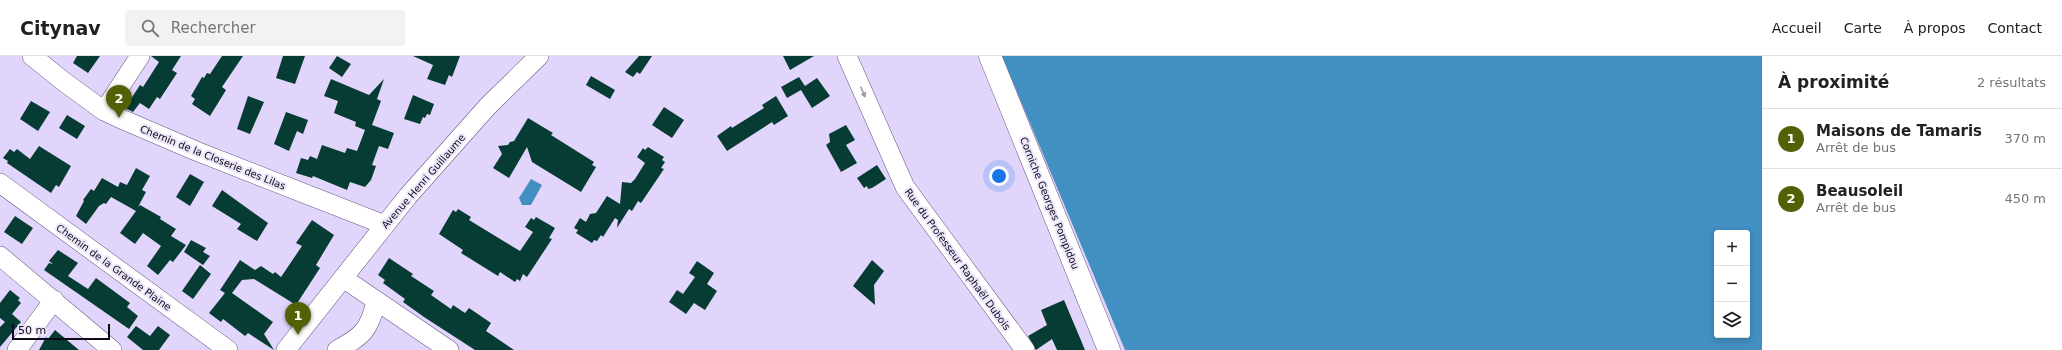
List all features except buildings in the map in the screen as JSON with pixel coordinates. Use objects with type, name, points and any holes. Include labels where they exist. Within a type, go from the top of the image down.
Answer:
[{"type":"main road","name":"Corniche Georges Pompidou","points":[[990,56],[1109,350]]},
{"type":"street","name":"Chemin de la Closerie des Lilas","points":[[32,56],[62,81],[104,111],[196,151],[385,225]]},
{"type":"street","points":[[104,111],[140,56]]},
{"type":"street","name":"Avenue Henri Guillaume","points":[[286,350],[408,196],[488,106],[539,56]]},
{"type":"street","name":"Rue du Professeur Raphaël Dubois","points":[[847,56],[905,187],[1026,350]]},
{"type":"street","name":"Chemin de la Grande Plaine","points":[[0,183],[228,350]]},
{"type":"street","points":[[0,256],[112,350]]},
{"type":"street","points":[[343,278],[376,302],[449,350]]},
{"type":"street","points":[[16,350],[54,300]]},
{"type":"street","points":[[359,338],[371,321],[376,302]]},
{"type":"street","points":[[338,350],[378,329],[393,313]]},
{"type":"water","points":[[1002,56],[1762,56],[1762,350],[1125,350]]},
{"type":"water","points":[[531,179],[542,185],[531,205],[522,205],[519,198]]},
{"type":"place","name":"Beausoleil","points":[[119,118]]},
{"type":"place","name":"Maisons de Tamaris","points":[[298,335]]}]
